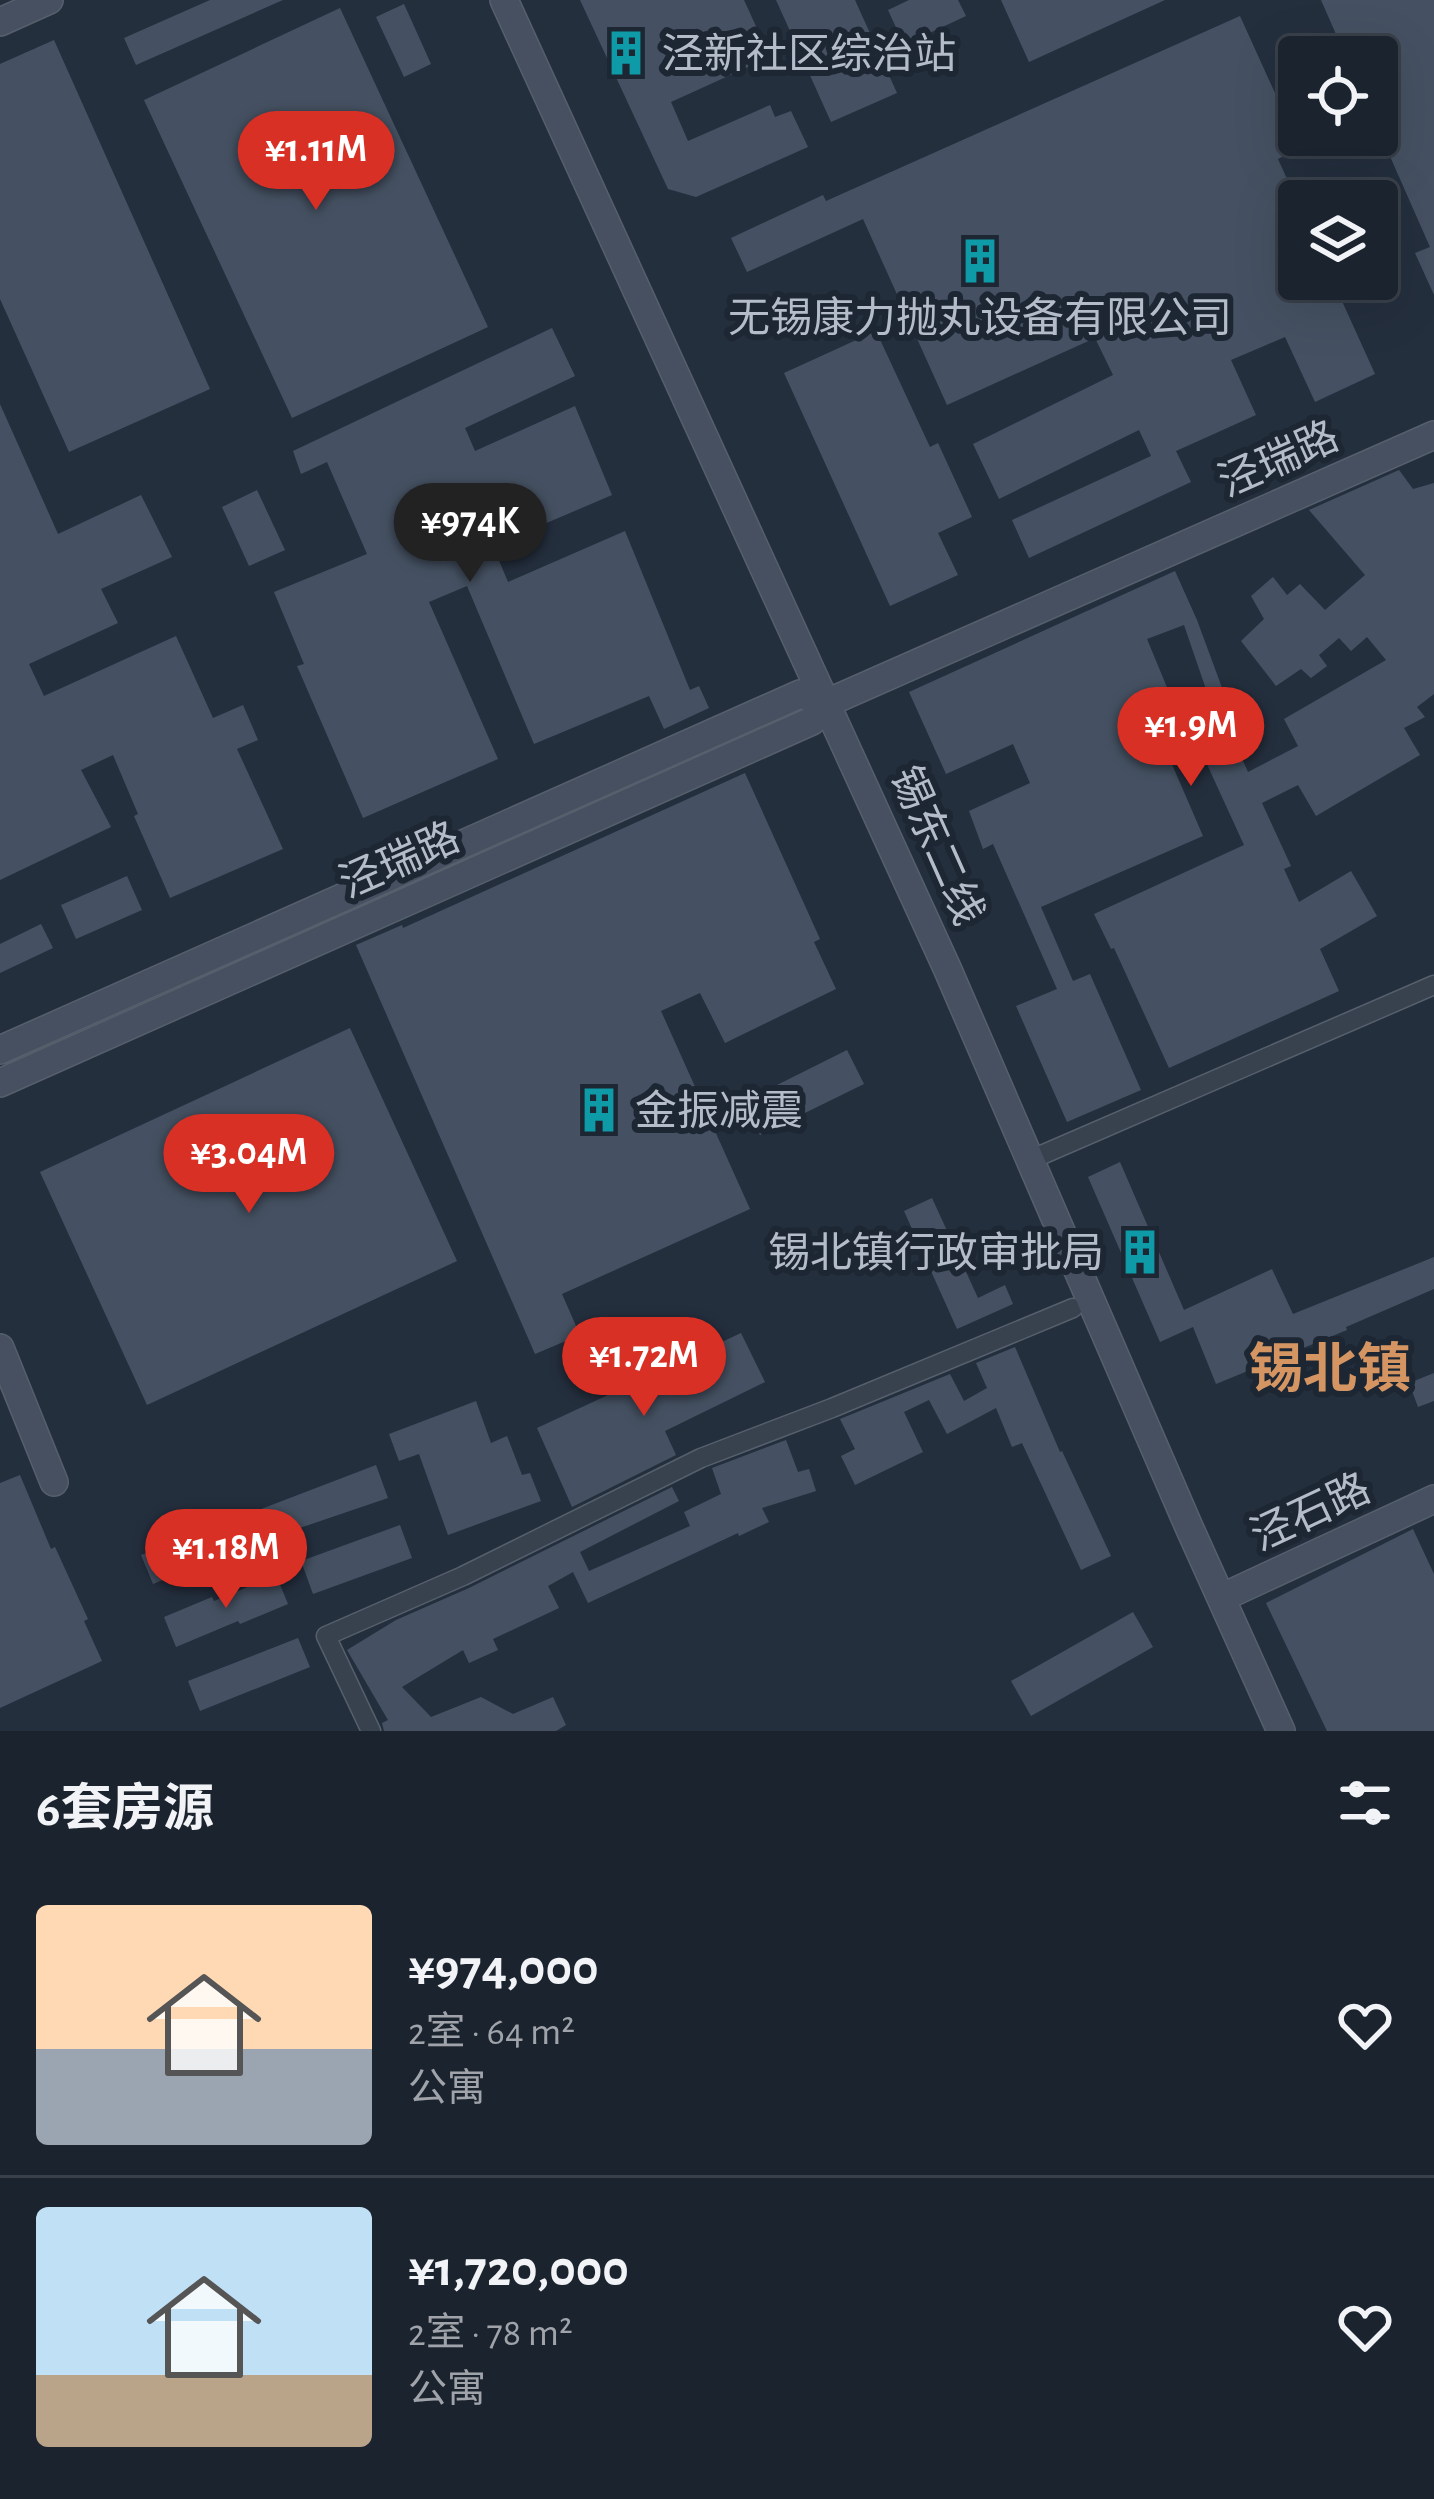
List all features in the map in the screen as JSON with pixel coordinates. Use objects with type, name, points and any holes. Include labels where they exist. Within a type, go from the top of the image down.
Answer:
[{"type":"street","points":[[0,22],[49,0]]},
{"type":"street","name":"锡东二线","points":[[504,0],[947,968],[1281,1731]]},
{"type":"street","name":"泾瑞路","points":[[0,1083],[812,721],[827,703],[1434,435]]},
{"type":"street","name":"泾瑞路","points":[[0,1050],[800,694],[827,703]]},
{"type":"street","points":[[1030,1160],[1434,985]]},
{"type":"street","points":[[370,1731],[326,1636],[463,1576],[700,1458],[1073,1308]]},
{"type":"street","points":[[0,1348],[54,1482]]},
{"type":"street","name":"泾石路","points":[[1221,1598],[1434,1499]]},
{"type":"building","points":[[210,0],[283,0],[136,65],[124,38]]},
{"type":"building","points":[[580,0],[744,0],[770,57],[671,102],[688,141],[770,105],[775,117],[791,111],[808,147],[696,197],[668,189]]},
{"type":"building","points":[[776,0],[855,0],[897,93],[831,122]]},
{"type":"building","points":[[909,0],[958,0],[966,16],[904,45],[888,10]]},
{"type":"building","points":[[1001,0],[1165,0],[1029,62]]},
{"type":"building","points":[[1321,0],[1434,0],[1434,295],[1415,253],[1430,247],[1390,156],[1398,156],[1398,36],[1337,36]]},
{"type":"building","points":[[404,4],[431,64],[404,77],[376,17]]},
{"type":"building","points":[[340,8],[488,327],[292,418],[144,100]]},
{"type":"building","points":[[1240,16],[1278,100],[1278,156],[1284,156],[1278,159],[1288,180],[1278,180],[1278,300],[1342,300],[1375,374],[1315,402],[1285,337],[1231,360],[1256,415],[1176,451],[1191,482],[1029,558],[1012,520],[1151,456],[1139,430],[999,499],[973,444],[1113,375],[1095,338],[947,405],[863,219],[747,272],[731,238],[823,195],[826,201]]},
{"type":"building","points":[[54,40],[210,389],[69,452],[0,299],[0,64]]},
{"type":"building","points":[[552,328],[575,376],[465,428],[475,451],[575,406],[612,495],[493,546],[508,582],[625,531],[690,690],[699,686],[709,708],[664,729],[649,696],[534,744],[467,586],[429,602],[498,759],[363,818],[297,666],[304,664],[274,592],[367,554],[327,462],[301,474],[293,451]]},
{"type":"building","points":[[876,331],[930,447],[938,443],[972,517],[938,533],[958,575],[890,606],[784,373]]},
{"type":"building","points":[[0,404],[58,534],[141,495],[172,557],[101,589],[118,623],[29,664],[44,696],[176,636],[213,718],[243,705],[258,740],[237,749],[283,849],[170,898],[113,755],[81,770],[111,827],[0,880]]},
{"type":"building","points":[[1399,470],[1413,489],[1434,483],[1434,694],[1417,707],[1425,717],[1404,728],[1420,755],[1316,816],[1298,785],[1262,803],[1291,866],[1284,869],[1299,902],[1351,871],[1377,916],[1320,949],[1339,991],[1169,1068],[1094,914],[1244,845],[1200,749],[1171,762],[1203,836],[1041,907],[1073,981],[1090,974],[1141,1090],[1067,1122],[1016,1006],[1057,989],[993,844],[983,849],[969,811],[1030,783],[1013,744],[946,774],[909,692],[1175,571],[1238,731],[1231,734],[1248,772],[1298,746],[1284,719],[1386,660],[1367,637],[1351,651],[1339,638],[1319,655],[1327,666],[1311,678],[1301,669],[1276,686],[1241,641],[1264,619],[1251,596],[1273,577],[1287,595],[1300,584],[1325,610],[1365,575],[1309,510]],"holes":[[[1184,625],[1209,698],[1178,714],[1147,639]]]},
{"type":"building","points":[[257,490],[285,550],[249,566],[222,507]]},
{"type":"building","name":"金振减震","points":[[745,773],[820,939],[814,942],[836,989],[725,1043],[700,993],[661,1011],[750,1209],[562,1294],[580,1335],[535,1354],[356,945]]},
{"type":"building","points":[[127,876],[142,910],[76,939],[61,905]]},
{"type":"building","points":[[41,924],[53,948],[0,973],[0,944]]},
{"type":"building","points":[[350,1028],[457,1261],[147,1405],[40,1172]]},
{"type":"building","points":[[847,1050],[864,1084],[760,1135],[743,1102]]},
{"type":"building","points":[[1120,1162],[1184,1310],[1272,1269],[1293,1314],[1434,1257],[1434,1289],[1216,1384],[1193,1327],[1160,1342],[1088,1177]]},
{"type":"building","points":[[932,1198],[978,1298],[1005,1285],[1013,1304],[957,1329],[904,1211]]},
{"type":"building","points":[[741,1333],[765,1382],[665,1431],[676,1455],[572,1507],[537,1428]]},
{"type":"building","points":[[1015,1347],[1111,1556],[1081,1570],[1022,1443],[1012,1447],[996,1408],[947,1434],[929,1400],[904,1412],[923,1452],[855,1485],[841,1456],[855,1449],[840,1419],[950,1374],[964,1401],[987,1388],[976,1363]]},
{"type":"building","points":[[1434,1373],[1434,1401],[1418,1407],[1409,1383]]},
{"type":"building","points":[[476,1401],[491,1443],[507,1436],[522,1475],[530,1473],[541,1501],[448,1535],[419,1454],[399,1461],[389,1434]]},
{"type":"building","points":[[786,1440],[798,1472],[809,1469],[816,1491],[762,1508],[769,1522],[588,1603],[573,1572],[548,1586],[559,1608],[493,1639],[498,1650],[469,1663],[463,1650],[402,1687],[431,1717],[481,1697],[513,1714],[553,1697],[566,1725],[556,1731],[384,1731],[382,1723],[388,1720],[347,1650],[396,1620],[672,1487],[679,1501],[580,1552],[589,1571],[690,1526],[684,1512],[721,1494],[712,1468]]},
{"type":"building","points":[[376,1465],[388,1498],[153,1584],[141,1555]]},
{"type":"building","points":[[20,1475],[88,1619],[84,1621],[102,1661],[0,1708],[0,1483]]},
{"type":"building","points":[[400,1525],[412,1558],[313,1594],[301,1561]]},
{"type":"building","points":[[1413,1529],[1434,1574],[1434,1731],[1327,1731],[1266,1603]]},
{"type":"building","points":[[276,1575],[288,1604],[176,1647],[164,1617]]},
{"type":"building","points":[[1133,1612],[1153,1647],[1031,1716],[1011,1681]]},
{"type":"building","points":[[298,1638],[310,1667],[200,1711],[188,1681]]},
{"type":"place","name":"泾新社区综治站","points":[[626,53]]},
{"type":"place","name":"无锡康力抛丸设备有限公司","points":[[980,261]]},
{"type":"place","name":"金振减震","points":[[599,1110]]},
{"type":"place","name":"锡北镇行政审批局","points":[[1140,1252]]},
{"type":"district","name":"锡北镇","points":[[1330,1368]]}]
